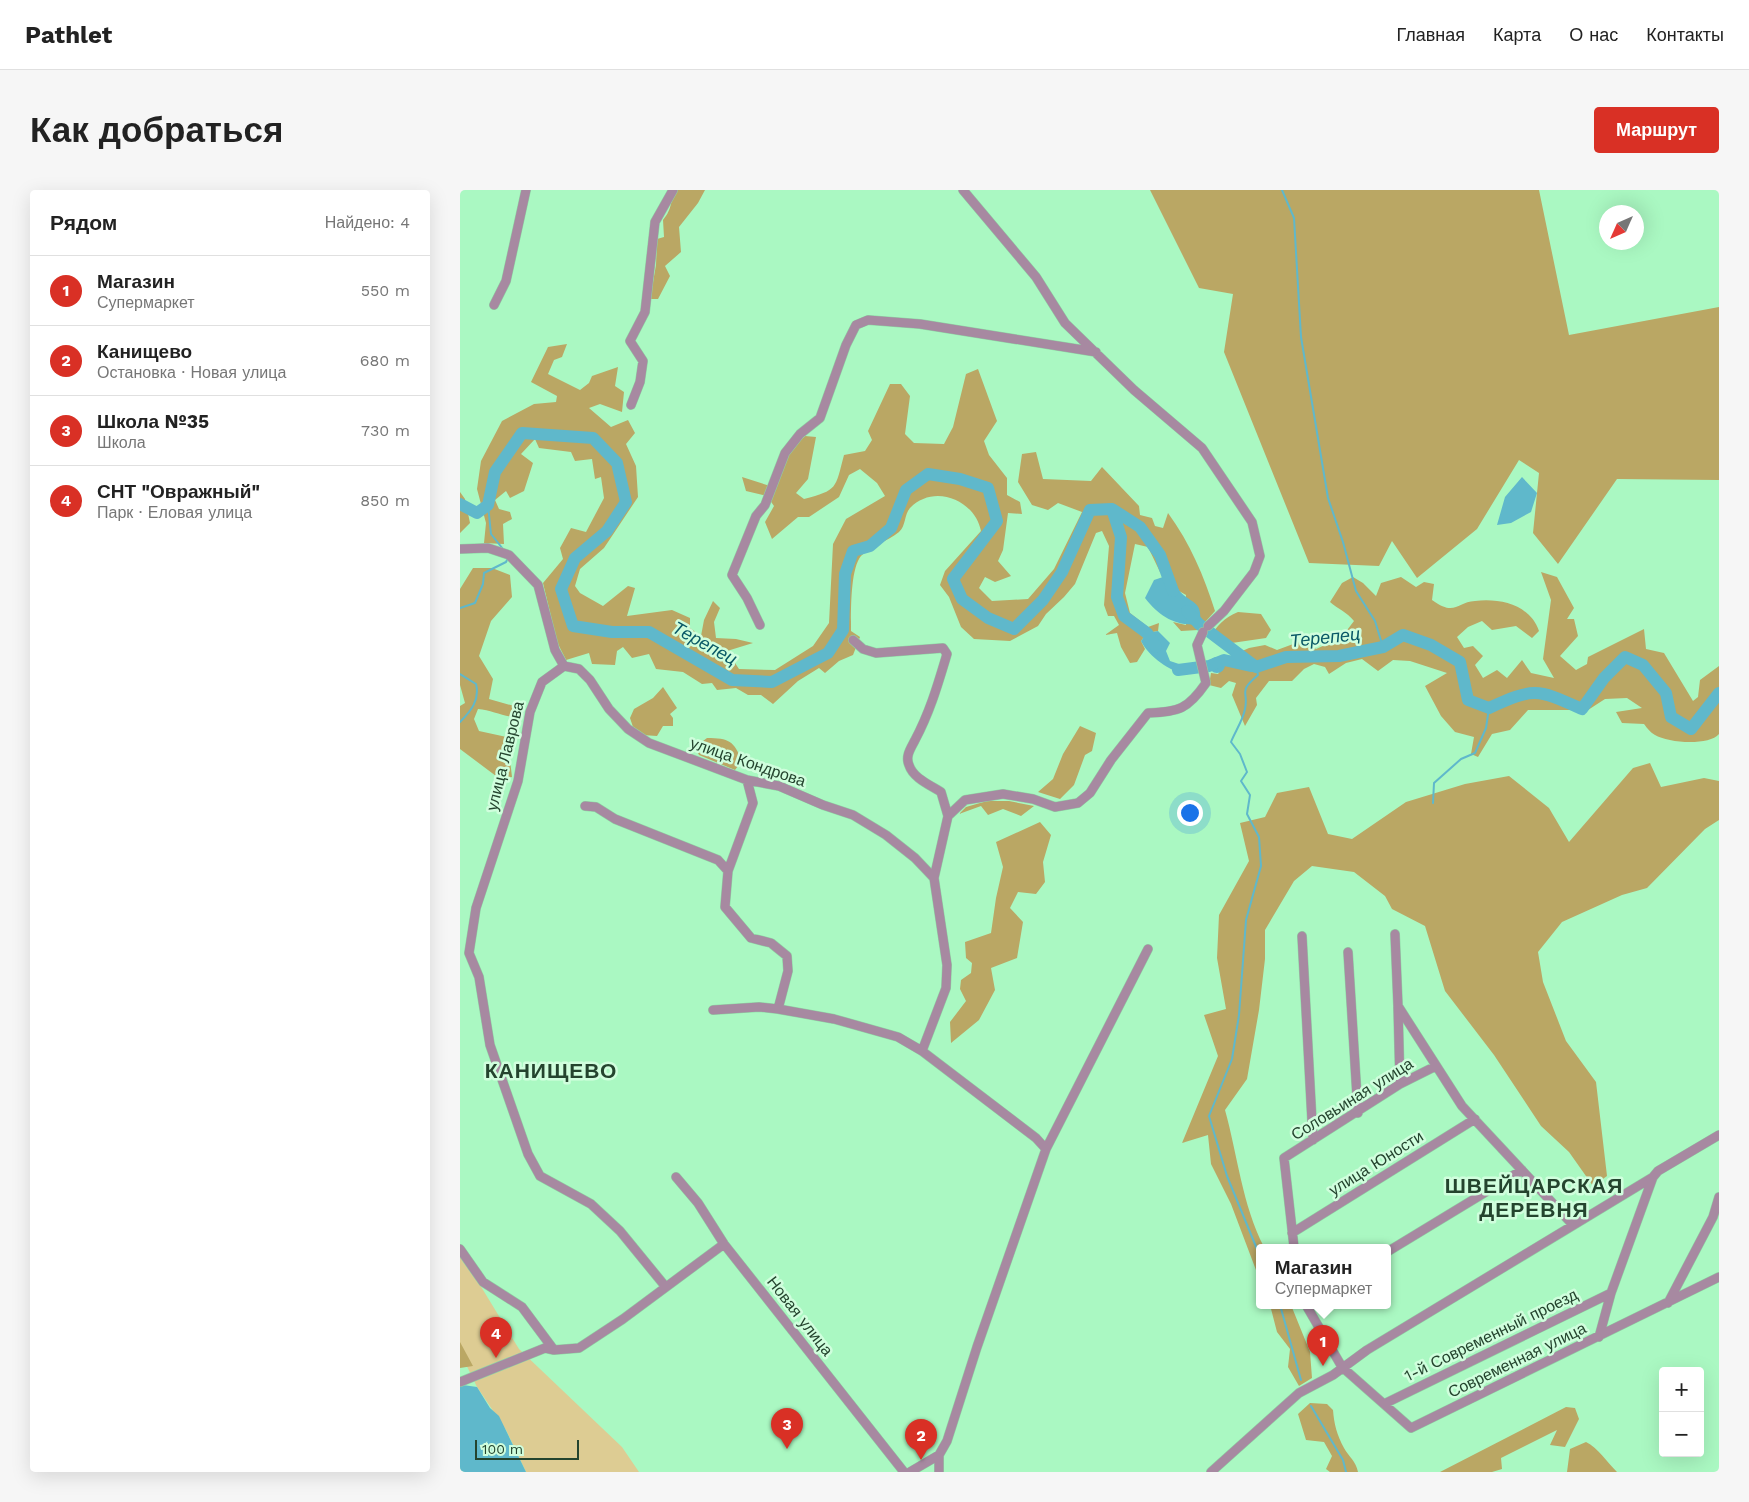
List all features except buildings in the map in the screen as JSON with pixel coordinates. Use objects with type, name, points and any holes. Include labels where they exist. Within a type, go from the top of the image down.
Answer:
[{"type":"street","points":[[494,305],[506,281],[526,190]]},
{"type":"street","points":[[631,406],[640,382],[643,361],[630,341],[645,312],[655,222],[673,190]]},
{"type":"street","points":[[948,816],[965,800],[1004,794],[1033,798],[1055,807],[1078,803],[1090,793],[1111,760],[1148,713],[1175,712],[1194,701],[1206,683],[1204,668],[1197,645],[1206,629],[1224,611],[1254,572],[1260,556],[1252,522],[1202,448],[1134,390],[1065,323],[1036,277],[963,190]]},
{"type":"street","points":[[760,625],[747,598],[732,576],[756,516],[765,505],[785,453],[800,434],[820,418],[846,345],[856,325],[868,320],[920,324],[1096,352]]},
{"type":"street","points":[[460,549],[488,548],[510,555],[538,585],[555,650],[564,666]]},
{"type":"street","points":[[853,640],[863,649],[876,653],[942,648],[947,654],[929,714],[909,752],[908,760],[909,767],[918,777],[941,792],[948,816],[934,878],[947,964],[946,988],[922,1051]]},
{"type":"street","name":"улица Кондрова","points":[[564,666],[579,669],[590,680],[609,709],[628,729],[649,743],[747,780],[780,786],[822,805],[853,815],[886,835],[934,878]]},
{"type":"street","name":"улица Лаврова","points":[[564,666],[542,682],[530,712],[518,780],[476,908],[469,953],[479,977],[490,1046],[528,1154],[540,1176],[591,1204],[620,1230],[665,1286]]},
{"type":"street","points":[[747,780],[753,803],[728,871],[725,907],[751,938],[771,943],[787,956],[788,972],[778,1009]]},
{"type":"street","points":[[585,806],[596,807],[615,819],[718,860],[728,871]]},
{"type":"street","points":[[1395,934],[1400,1084]]},
{"type":"street","points":[[1302,936],[1314,1140]]},
{"type":"street","points":[[939,1472],[940,1455],[947,1441],[977,1346],[1046,1149],[1148,949]]},
{"type":"street","points":[[1348,952],[1358,1113]]},
{"type":"street","points":[[1398,1006],[1462,1106],[1573,1225]]},
{"type":"street","points":[[713,1010],[759,1007],[778,1009],[834,1019],[898,1038],[922,1051],[1036,1138],[1046,1149]]},
{"type":"street","name":"Соловьиная улица","points":[[1292,1232],[1284,1158],[1358,1113],[1400,1084],[1436,1066]]},
{"type":"street","name":"улица Юности","points":[[1292,1232],[1475,1119]]},
{"type":"street","points":[[1599,1337],[1611,1293],[1654,1177],[1658,1171],[1719,1135]]},
{"type":"street","points":[[1391,1250],[1522,1170]]},
{"type":"street","name":"Новая улица","points":[[676,1177],[698,1203],[724,1244],[904,1472]]},
{"type":"street","points":[[1212,1472],[1299,1393],[1333,1375],[1342,1367],[1654,1177]]},
{"type":"street","points":[[1667,1303],[1713,1218],[1719,1197]]},
{"type":"street","points":[[1292,1232],[1294,1244]]},
{"type":"street","points":[[460,1382],[545,1348],[554,1350],[579,1348],[623,1319],[724,1244]]},
{"type":"street","points":[[460,1249],[483,1282],[522,1308],[554,1350]]},
{"type":"street","name":"Современная улица","points":[[1308,1309],[1342,1367],[1410,1428],[1719,1277]]},
{"type":"street","name":"1-й Современный проезд","points":[[1384,1404],[1611,1293]]},
{"type":"street","points":[[910,1472],[940,1455]]},
{"type":"shaded area","points":[[676,190],[705,190],[698,203],[679,227],[681,252],[665,266],[670,276],[658,299],[650,299],[656,265],[657,239],[664,237],[663,220]]},
{"type":"shaded area","points":[[1150,190],[1539,190],[1569,335],[1719,307],[1719,480],[1617,479],[1558,564],[1533,533],[1539,473],[1519,460],[1477,529],[1417,578],[1392,541],[1379,566],[1309,563],[1224,352],[1233,294],[1199,288]]},
{"type":"shaded area","points":[[567,344],[562,357],[554,360],[548,374],[580,390],[589,383],[592,376],[618,367],[615,386],[624,392],[622,412],[600,404],[589,408],[611,427],[628,420],[635,433],[626,444],[636,466],[638,497],[604,548],[580,569],[575,586],[580,593],[603,606],[628,586],[635,588],[627,616],[672,610],[690,618],[690,628],[701,636],[704,620],[713,601],[720,608],[714,622],[716,638],[736,639],[753,643],[727,651],[739,669],[775,670],[813,646],[829,623],[833,544],[846,519],[885,496],[877,483],[860,469],[849,475],[839,497],[809,517],[798,517],[772,539],[765,522],[774,506],[767,496],[746,491],[742,477],[770,486],[793,446],[805,436],[816,437],[808,479],[796,493],[804,499],[829,490],[839,475],[844,455],[865,451],[872,440],[868,431],[890,384],[901,384],[910,396],[905,434],[914,443],[944,444],[953,427],[966,374],[978,369],[997,421],[984,441],[989,455],[1007,478],[1007,495],[1020,502],[1022,514],[1008,513],[1003,550],[998,561],[1011,576],[995,582],[985,577],[979,588],[992,601],[1028,599],[1054,569],[1082,512],[1058,503],[1048,510],[1032,505],[1018,482],[1022,454],[1036,452],[1043,479],[1091,481],[1102,467],[1139,506],[1140,515],[1152,518],[1155,526],[1163,528],[1168,513],[1196,560],[1215,611],[1198,630],[1181,631],[1173,622],[1186,625],[1186,595],[1179,591],[1174,580],[1160,572],[1148,547],[1135,544],[1125,593],[1130,613],[1148,627],[1159,623],[1158,631],[1147,633],[1141,641],[1145,649],[1137,662],[1130,663],[1121,647],[1117,633],[1105,635],[1119,625],[1114,616],[1108,616],[1104,605],[1109,546],[1102,531],[1096,533],[1075,584],[1046,614],[1038,626],[1010,641],[974,639],[961,627],[949,597],[940,585],[945,571],[981,531],[971,511],[952,498],[941,496],[930,497],[910,508],[903,527],[899,532],[865,552],[857,562],[852,592],[851,631],[860,637],[853,655],[839,661],[825,673],[819,668],[798,681],[773,704],[761,695],[748,695],[736,688],[717,690],[712,683],[702,684],[683,672],[656,669],[649,654],[632,658],[623,647],[617,651],[615,665],[592,664],[589,653],[566,660],[557,642],[543,583],[563,559],[560,548],[571,528],[586,532],[604,498],[601,477],[595,479],[592,459],[575,461],[571,452],[539,448],[535,439],[521,454],[533,463],[524,491],[510,498],[506,491],[495,500],[499,509],[510,512],[512,519],[503,524],[504,544],[484,543],[486,523],[477,489],[481,461],[502,421],[534,404],[556,402],[557,396],[531,382],[548,347]]},
{"type":"shaded area","points":[[460,492],[465,499],[470,523],[460,533]]},
{"type":"shaded area","points":[[473,568],[492,568],[510,575],[512,597],[491,621],[479,656],[493,679],[489,699],[521,708],[523,716],[512,717],[478,709],[474,719],[479,731],[511,738],[510,760],[512,777],[500,779],[460,749],[460,706],[465,703],[460,685],[460,589]]},
{"type":"shaded area","points":[[1541,572],[1557,577],[1574,608],[1567,619],[1574,619],[1578,636],[1560,656],[1576,670],[1587,664],[1588,657],[1644,629],[1646,649],[1664,653],[1693,701],[1698,697],[1700,680],[1719,666],[1719,734],[1714,738],[1698,742],[1661,738],[1652,733],[1644,724],[1622,723],[1616,712],[1642,708],[1627,698],[1605,699],[1588,710],[1528,710],[1510,730],[1492,734],[1478,757],[1471,754],[1474,737],[1455,732],[1441,716],[1425,686],[1447,673],[1410,661],[1393,660],[1378,671],[1362,659],[1346,663],[1329,674],[1325,667],[1314,664],[1304,669],[1292,681],[1269,681],[1256,698],[1257,705],[1245,726],[1232,695],[1236,683],[1229,681],[1221,688],[1209,685],[1211,673],[1218,674],[1231,656],[1249,648],[1265,645],[1277,650],[1304,640],[1316,649],[1341,638],[1354,621],[1330,602],[1342,583],[1353,577],[1363,583],[1376,596],[1381,583],[1401,577],[1416,587],[1424,582],[1434,584],[1432,600],[1446,607],[1451,608],[1469,602],[1485,600],[1504,602],[1522,609],[1535,622],[1539,631],[1532,638],[1516,626],[1492,630],[1482,621],[1468,627],[1457,637],[1464,648],[1473,646],[1483,656],[1475,665],[1483,678],[1497,670],[1507,678],[1522,660],[1531,673],[1554,678],[1543,659],[1551,600]]},
{"type":"shaded area","points":[[1238,612],[1261,614],[1271,630],[1266,638],[1218,645],[1210,638],[1213,633],[1225,619]]},
{"type":"shaded area","points":[[663,687],[677,708],[670,714],[673,718],[673,726],[663,726],[657,736],[642,735],[633,727],[630,718],[634,709],[653,698]]},
{"type":"shaded area","points":[[1080,726],[1096,733],[1092,751],[1085,755],[1074,785],[1060,799],[1038,792],[1053,779],[1063,754]]},
{"type":"shaded area","points":[[707,738],[726,740],[733,745],[742,761],[735,770],[699,755],[695,747]]},
{"type":"shaded area","points":[[1650,763],[1661,787],[1704,778],[1719,781],[1719,820],[1705,829],[1647,888],[1622,895],[1562,922],[1538,952],[1543,982],[1566,1041],[1596,1082],[1607,1176],[1593,1186],[1569,1152],[1541,1126],[1494,1055],[1445,991],[1425,926],[1392,909],[1385,896],[1354,872],[1312,866],[1294,881],[1265,930],[1265,959],[1259,1010],[1247,1079],[1225,1110],[1245,1197],[1263,1244],[1256,1244],[1256,1270],[1231,1204],[1211,1164],[1208,1135],[1182,1143],[1218,1056],[1204,1015],[1226,1009],[1217,958],[1219,915],[1249,861],[1240,823],[1265,817],[1277,793],[1309,787],[1328,834],[1352,839],[1406,802],[1465,784],[1509,776],[1549,808],[1569,842],[1633,768]]},
{"type":"shaded area","points":[[987,801],[1009,801],[1034,806],[1021,816],[1003,809],[988,815],[981,806],[959,814],[966,807]]},
{"type":"shaded area","points":[[1040,822],[1051,835],[1043,862],[1045,882],[1036,894],[1018,892],[1010,908],[1023,922],[1017,958],[991,968],[995,990],[979,1020],[951,1043],[950,1022],[966,1001],[960,989],[961,980],[971,973],[972,963],[966,958],[965,942],[991,933],[1003,867],[996,842]]},
{"type":"shaded area","points":[[460,1252],[519,1349],[622,1447],[639,1472],[526,1472],[506,1430],[477,1387],[460,1352]]},
{"type":"shaded area","points":[[1271,1309],[1293,1309],[1310,1352],[1312,1378],[1299,1386],[1288,1367],[1290,1349],[1277,1332]]},
{"type":"shaded area","points":[[460,1342],[473,1366],[460,1368]]},
{"type":"shaded area","points":[[1310,1403],[1327,1404],[1333,1410],[1339,1439],[1356,1465],[1358,1472],[1330,1472],[1326,1469],[1332,1456],[1324,1442],[1306,1440],[1298,1414]]},
{"type":"shaded area","points":[[1566,1407],[1575,1408],[1579,1419],[1565,1447],[1550,1445],[1557,1430],[1501,1458],[1502,1469],[1492,1472],[1440,1472]]},
{"type":"shaded area","points":[[1586,1442],[1598,1451],[1617,1472],[1567,1472],[1570,1449]]},
{"type":"water","points":[[1522,477],[1537,493],[1531,512],[1511,523],[1497,525],[1505,497]]},
{"type":"water","points":[[1166,576],[1172,580],[1183,594],[1198,606],[1200,610],[1199,624],[1175,622],[1162,615],[1145,598],[1154,580]]},
{"type":"water","points":[[1158,631],[1170,643],[1166,651],[1170,661],[1194,669],[1186,675],[1180,673],[1161,663],[1149,652],[1141,641],[1147,633]]},
{"type":"water","points":[[1214,657],[1220,657],[1225,662],[1223,671],[1214,673],[1209,668],[1209,662]]},
{"type":"water","points":[[463,1385],[477,1387],[490,1408],[499,1416],[526,1472],[460,1472],[460,1387]]},
{"type":"waterway","points":[[1282,190],[1294,218],[1301,337],[1328,498],[1343,542],[1356,591],[1375,621],[1383,647]]},
{"type":"waterway","name":"Терепец","points":[[460,504],[477,513],[488,505],[495,472],[522,433],[593,438],[617,463],[626,502],[607,531],[575,558],[561,589],[573,626],[612,632],[649,632],[732,680],[772,682],[828,653],[843,630],[845,574],[853,551],[870,546],[891,528],[906,490],[928,474],[960,479],[988,488],[997,521],[953,579],[962,599],[988,618],[1014,629],[1043,600],[1062,572],[1090,510],[1112,509],[1140,527],[1160,555],[1173,591]]},
{"type":"waterway","points":[[488,505],[491,534],[503,549]]},
{"type":"waterway","name":"Терепец","points":[[1112,509],[1121,537],[1117,597],[1124,616],[1147,633],[1156,647]]},
{"type":"waterway","points":[[460,608],[475,603],[483,584],[484,573],[506,562],[508,558]]},
{"type":"waterway","name":"Терепец","points":[[1187,611],[1199,624],[1256,667],[1286,657],[1339,656],[1383,647],[1403,635],[1431,645],[1460,662],[1468,700],[1489,708],[1517,696],[1536,693],[1555,697],[1582,709],[1604,678],[1625,657],[1643,665],[1666,693],[1671,717],[1691,729],[1719,693]]},
{"type":"waterway","name":"Терепец","points":[[1178,670],[1209,666],[1224,660],[1251,666]]},
{"type":"waterway","points":[[1256,667],[1258,675],[1246,689],[1244,713],[1231,742],[1240,754],[1247,772],[1241,781],[1250,795],[1247,814],[1259,837],[1261,866],[1246,920],[1239,1015],[1232,1059],[1209,1116],[1227,1176],[1256,1247]]},
{"type":"waterway","points":[[460,674],[476,684],[477,690],[474,705],[460,722]]},
{"type":"waterway","points":[[1433,803],[1434,783],[1461,759],[1475,753],[1486,728],[1489,708]]},
{"type":"waterway","points":[[1281,1309],[1301,1380]]},
{"type":"waterway","points":[[1311,1406],[1343,1460],[1346,1472]]},
{"type":"place","name":"СНТ \"Овражный\"","points":[[496,1358]]},
{"type":"place","name":"Магазин","points":[[1323,1366]]},
{"type":"place","name":"Школа №35","points":[[787,1449]]},
{"type":"place","name":"Канищево","points":[[921,1460]]},
{"type":"district","name":"КАНИЩЕВО","points":[[551,1070]]},
{"type":"district","name":"ШВЕЙЦАРСКАЯ ДЕРЕВНЯ","points":[[1534,1197]]}]
